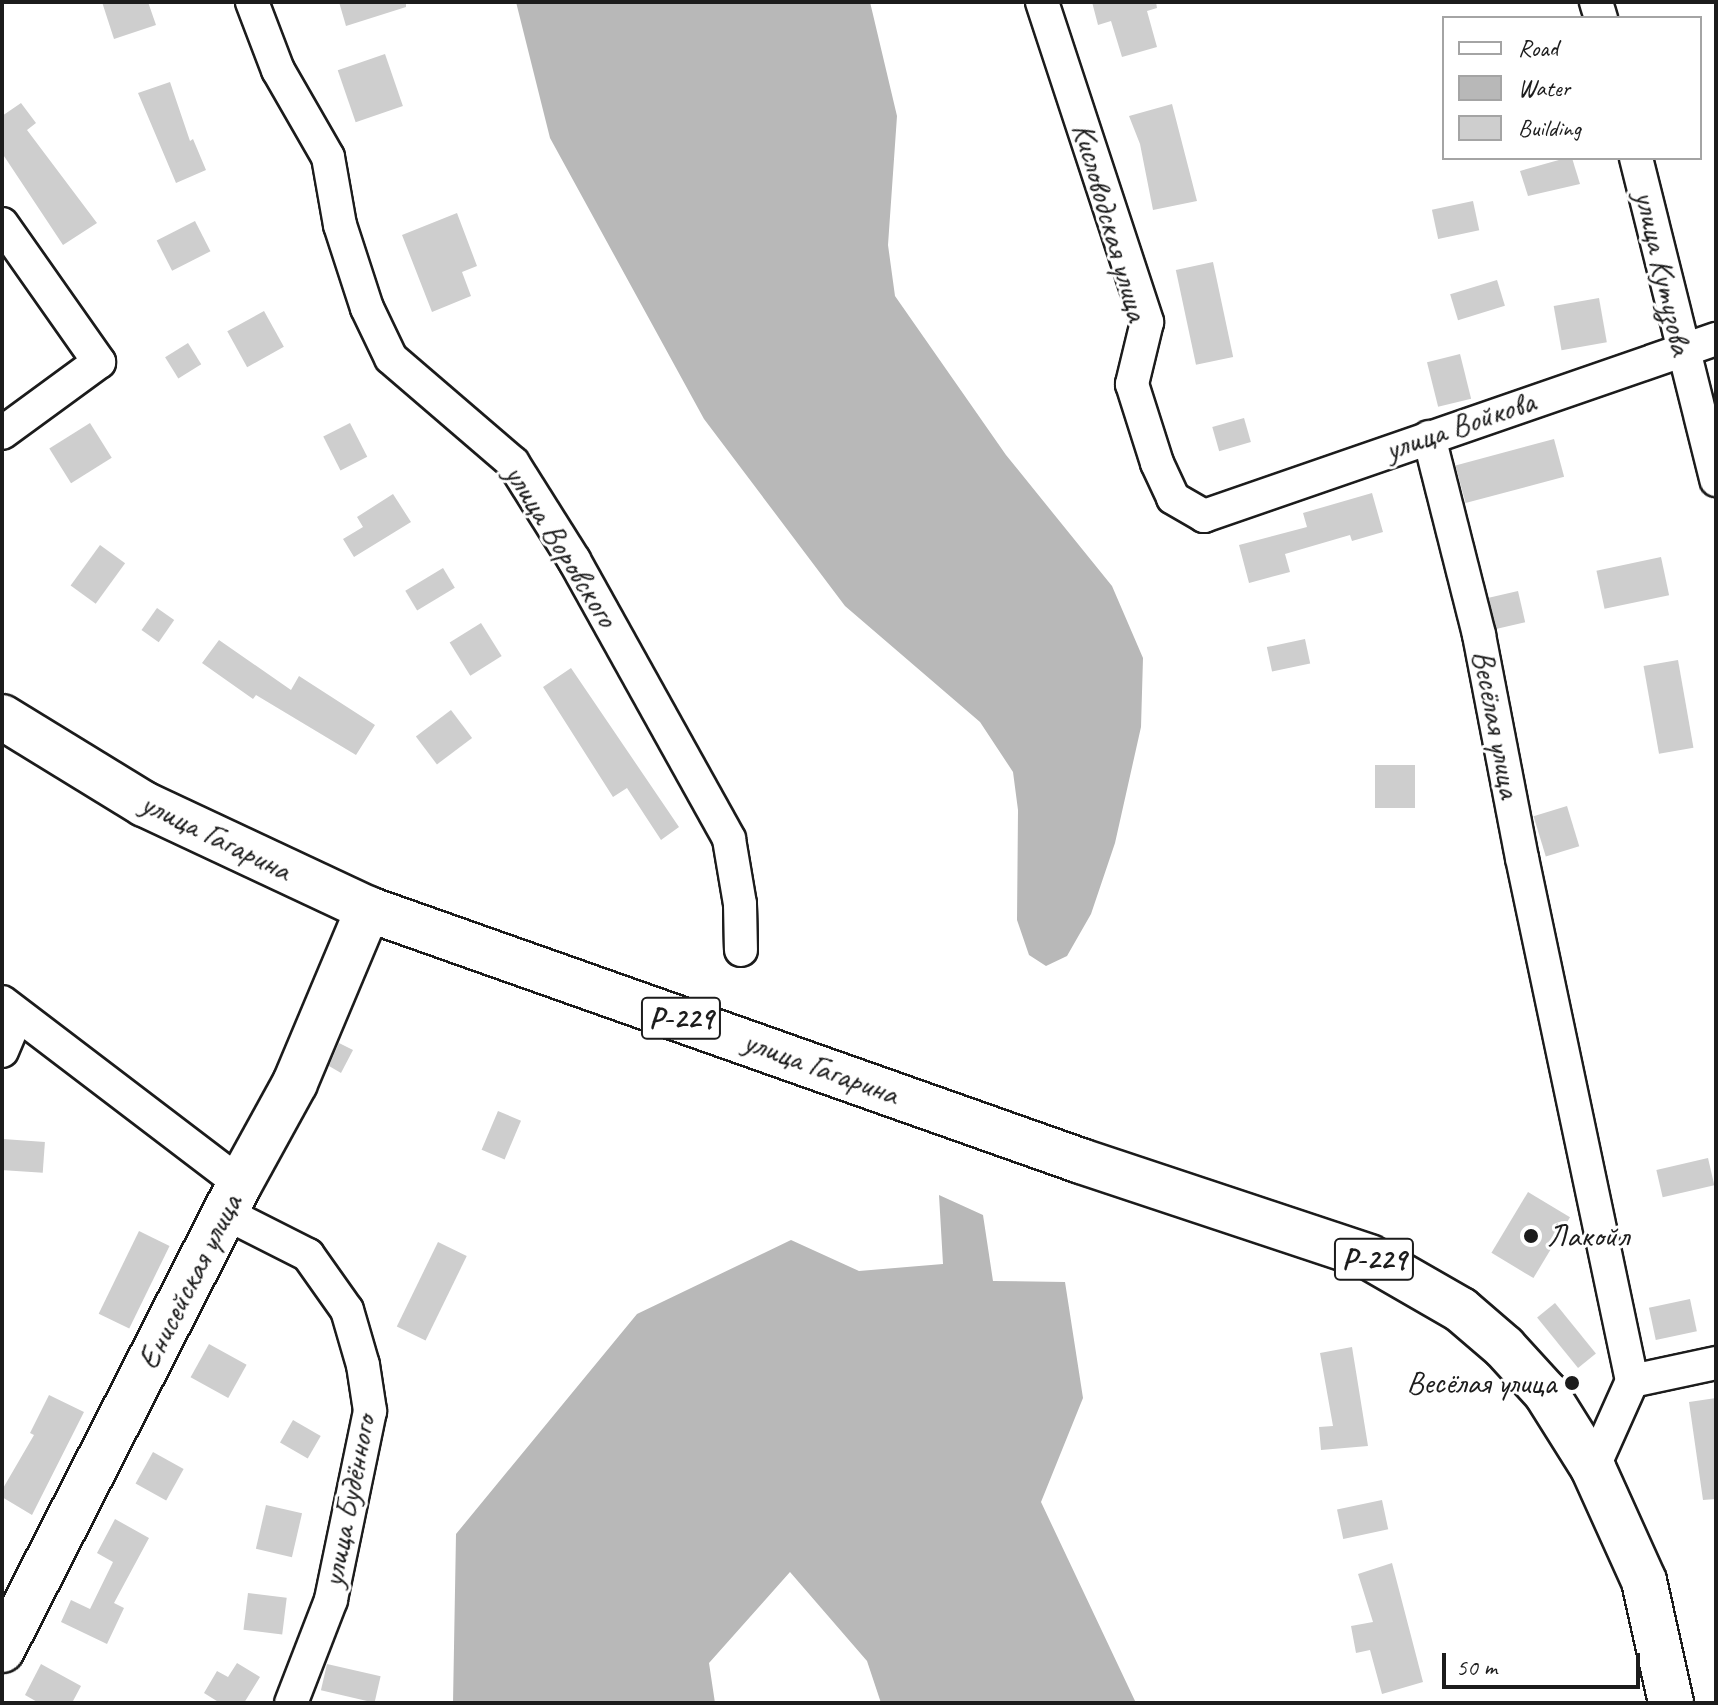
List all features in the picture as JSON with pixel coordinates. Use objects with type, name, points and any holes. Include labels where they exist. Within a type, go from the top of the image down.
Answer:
[{"type":"main road","name":"улица Гагарина","points":[[2,717],[144,804],[368,909],[1081,1161],[1369,1257],[1461,1310],[1504,1347],[1546,1393],[1593,1468]]},
{"type":"main road","name":"Енисейская улица","points":[[2,1650],[295,1083],[368,909]]},
{"type":"main road","name":"Р-229","points":[[1593,1468],[1644,1581],[1671,1703]]},
{"type":"street","name":"улица Воровского","points":[[252,2],[278,70],[328,157],[340,225],[367,308],[391,358],[513,463],[574,560],[729,839],[740,904],[741,950]]},
{"type":"street","name":"Кисловодская улица","points":[[1042,2],[1147,322],[1132,384],[1157,463],[1173,498],[1204,516]]},
{"type":"street","name":"улица Кутузова","points":[[1636,160],[1681,350],[1716,480]]},
{"type":"street","points":[[2,224],[99,362],[2,433]]},
{"type":"street","name":"улица Войкова","points":[[1204,516],[1716,339]]},
{"type":"street","name":"Весёлая улица","points":[[1429,437],[1479,635],[1632,1381]]},
{"type":"street","points":[[2,1051],[10,1009]]},
{"type":"street","name":"улица Будённого","points":[[10,1009],[233,1198],[308,1255],[347,1310],[363,1365],[370,1411],[331,1600],[291,1703]]},
{"type":"street","points":[[1593,1468],[1632,1381],[1716,1363]]},
{"type":"water","points":[[516,2],[870,2],[897,116],[888,245],[895,296],[1006,455],[1112,586],[1143,658],[1141,727],[1115,843],[1091,914],[1067,956],[1046,966],[1029,955],[1017,920],[1018,810],[1013,772],[980,722],[845,606],[704,419],[550,138]]},
{"type":"water","points":[[939,1195],[983,1215],[993,1281],[1065,1282],[1083,1398],[1041,1502],[1136,1703],[881,1703],[867,1661],[790,1572],[709,1663],[715,1703],[453,1703],[456,1534],[637,1314],[791,1240],[859,1271],[943,1264]]},
{"type":"building","points":[[102,2],[148,2],[156,25],[114,39]]},
{"type":"building","points":[[339,2],[406,2],[406,7],[346,26]]},
{"type":"building","points":[[1092,2],[1156,2],[1157,8],[1147,11],[1157,47],[1122,57],[1111,21],[1098,25]]},
{"type":"building","points":[[385,54],[403,106],[356,122],[338,70]]},
{"type":"building","points":[[170,82],[190,141],[193,139],[206,170],[176,183],[138,93]]},
{"type":"building","points":[[21,103],[36,123],[27,130],[97,223],[63,245],[2,153],[2,116]]},
{"type":"building","points":[[1172,104],[1197,201],[1153,210],[1140,144],[1129,116]]},
{"type":"building","points":[[1559,160],[1573,160],[1580,184],[1528,196],[1520,171]]},
{"type":"building","points":[[1473,201],[1479,230],[1438,239],[1432,210]]},
{"type":"building","points":[[457,213],[477,266],[462,272],[471,296],[432,312],[402,235]]},
{"type":"building","points":[[195,221],[210,251],[172,271],[157,241]]},
{"type":"building","points":[[1213,262],[1233,357],[1196,365],[1176,270]]},
{"type":"building","points":[[1497,280],[1505,306],[1458,320],[1450,294]]},
{"type":"building","points":[[1599,298],[1607,342],[1562,350],[1554,306]]},
{"type":"building","points":[[264,311],[284,347],[247,367],[227,331]]},
{"type":"building","points":[[188,343],[201,364],[178,379],[165,357]]},
{"type":"building","points":[[1460,354],[1471,399],[1438,407],[1427,362]]},
{"type":"building","points":[[1244,418],[1251,442],[1219,451],[1212,427]]},
{"type":"building","points":[[90,423],[112,458],[71,483],[49,448]]},
{"type":"building","points":[[350,423],[367,457],[341,470],[323,437]]},
{"type":"building","points":[[1554,439],[1564,477],[1466,503],[1455,465]]},
{"type":"building","points":[[1372,493],[1383,532],[1352,541],[1350,535],[1285,554],[1290,572],[1249,583],[1239,545],[1307,527],[1303,513]]},
{"type":"building","points":[[393,494],[411,522],[354,557],[343,539],[363,527],[357,517]]},
{"type":"building","points":[[100,545],[125,563],[96,604],[71,585]]},
{"type":"building","points":[[1661,557],[1669,595],[1605,609],[1596,571]]},
{"type":"building","points":[[443,568],[455,588],[417,610],[405,591]]},
{"type":"building","points":[[1518,591],[1525,622],[1496,629],[1489,598]]},
{"type":"building","points":[[157,608],[174,620],[159,642],[142,630]]},
{"type":"building","points":[[481,623],[502,656],[470,676],[450,643]]},
{"type":"building","points":[[1305,639],[1310,663],[1272,672],[1267,647]]},
{"type":"building","points":[[219,640],[291,690],[299,676],[375,725],[356,755],[256,695],[253,699],[202,663]]},
{"type":"building","points":[[1678,660],[1693,748],[1659,754],[1644,666]]},
{"type":"building","points":[[571,668],[679,827],[661,840],[627,788],[613,797],[543,687]]},
{"type":"building","points":[[451,710],[472,738],[437,764],[416,736]]},
{"type":"building","points":[[1375,765],[1415,765],[1415,808],[1375,808]]},
{"type":"building","points":[[1567,806],[1579,846],[1546,856],[1534,816]]},
{"type":"building","points":[[339,1043],[353,1050],[341,1073],[329,1066]]},
{"type":"building","points":[[498,1111],[521,1121],[505,1159],[482,1150]]},
{"type":"building","points":[[3,1139],[45,1142],[43,1173],[2,1170]]},
{"type":"building","points":[[1708,1158],[1714,1185],[1663,1197],[1656,1170]]},
{"type":"building","points":[[1528,1192],[1570,1217],[1533,1278],[1491,1253]]},
{"type":"building","points":[[139,1231],[170,1246],[129,1329],[99,1314]]},
{"type":"building","points":[[438,1242],[467,1256],[426,1341],[397,1326]]},
{"type":"building","points":[[1690,1299],[1697,1331],[1656,1340],[1649,1308]]},
{"type":"building","points":[[1555,1303],[1596,1354],[1578,1368],[1537,1317]]},
{"type":"building","points":[[209,1344],[247,1365],[228,1398],[191,1377]]},
{"type":"building","points":[[1352,1347],[1368,1446],[1321,1450],[1319,1427],[1333,1426],[1320,1353]]},
{"type":"building","points":[[49,1395],[84,1412],[32,1515],[2,1497],[2,1490],[34,1435],[30,1433]]},
{"type":"building","points":[[1716,1398],[1716,1499],[1703,1500],[1689,1402]]},
{"type":"building","points":[[293,1420],[321,1436],[308,1459],[280,1443]]},
{"type":"building","points":[[153,1452],[184,1469],[166,1500],[136,1483]]},
{"type":"building","points":[[1382,1500],[1388,1529],[1343,1539],[1337,1510]]},
{"type":"building","points":[[266,1505],[302,1513],[292,1557],[256,1549]]},
{"type":"building","points":[[115,1519],[149,1538],[114,1603],[124,1608],[107,1644],[61,1622],[71,1600],[90,1609],[113,1562],[97,1553]]},
{"type":"building","points":[[1392,1563],[1423,1682],[1382,1694],[1370,1650],[1356,1653],[1351,1626],[1373,1622],[1358,1574]]},
{"type":"building","points":[[248,1593],[287,1598],[282,1634],[243,1630]]},
{"type":"building","points":[[237,1663],[260,1677],[244,1703],[220,1703],[204,1693],[217,1671],[228,1677]]},
{"type":"building","points":[[41,1664],[81,1686],[72,1703],[39,1703],[25,1695]]},
{"type":"building","points":[[327,1664],[381,1676],[375,1703],[321,1690]]},
{"type":"place","name":"Лакойл","points":[[1531,1236]]},
{"type":"place","name":"Весёлая улица","points":[[1572,1383]]}]
